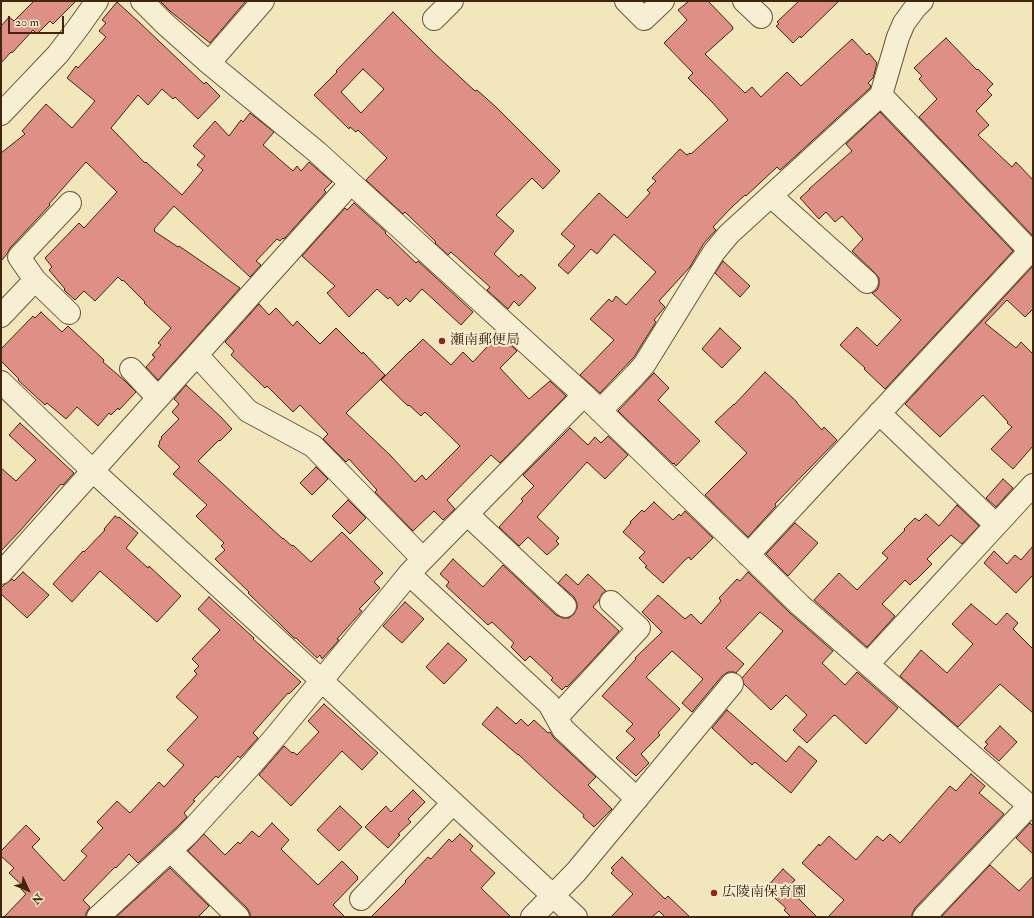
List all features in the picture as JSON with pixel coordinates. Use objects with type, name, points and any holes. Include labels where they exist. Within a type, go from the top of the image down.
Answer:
[{"type":"street","points":[[1,114],[58,54],[97,1]]},
{"type":"street","points":[[142,1],[164,23],[209,63],[352,182],[584,395],[800,605],[1032,808],[924,917]]},
{"type":"street","points":[[209,63],[263,1]]},
{"type":"street","points":[[434,19],[452,1]]},
{"type":"street","points":[[626,1],[644,19],[664,1]]},
{"type":"street","points":[[744,1],[761,17]]},
{"type":"street","points":[[600,411],[644,365],[714,252],[729,234],[881,94],[898,37],[913,3]]},
{"type":"street","points":[[748,555],[879,413],[1031,253],[881,94]]},
{"type":"street","points":[[4,565],[93,471],[352,182]]},
{"type":"street","points":[[771,196],[867,282]]},
{"type":"street","points":[[69,313],[35,280],[19,257],[70,203]]},
{"type":"street","points":[[1,316],[35,280]]},
{"type":"street","points":[[197,355],[248,411],[313,446],[416,566],[549,704],[563,729],[637,799]]},
{"type":"street","points":[[131,368],[158,398]]},
{"type":"street","points":[[1,382],[93,471],[576,917]]},
{"type":"street","points":[[98,917],[187,834],[276,736],[416,566],[584,395]]},
{"type":"street","points":[[879,413],[996,525]]},
{"type":"street","points":[[868,664],[1033,485]]},
{"type":"street","points":[[467,514],[565,606]]},
{"type":"street","points":[[557,717],[639,628],[611,602]]},
{"type":"street","points":[[532,917],[576,872],[732,684]]},
{"type":"street","points":[[361,899],[453,803]]},
{"type":"street","points":[[170,851],[238,917]]},
{"type":"building","points":[[34,1],[76,1],[53,24],[50,21],[37,34],[33,30],[1,63],[1,26],[9,17],[14,21]]},
{"type":"building","points":[[160,1],[246,1],[210,43],[170,11]]},
{"type":"building","points":[[689,1],[708,1],[732,26],[733,29],[705,54],[745,93],[752,87],[761,97],[787,72],[801,86],[852,39],[867,55],[869,53],[877,63],[873,78],[868,83],[871,86],[870,88],[780,170],[777,167],[746,196],[745,195],[713,227],[716,230],[704,243],[690,267],[659,301],[665,307],[654,320],[656,322],[634,357],[600,393],[580,375],[614,340],[590,319],[609,299],[612,302],[616,296],[626,305],[656,272],[614,234],[597,254],[591,249],[568,274],[558,265],[575,246],[561,234],[599,193],[627,218],[650,193],[647,190],[656,181],[652,178],[680,149],[687,155],[690,153],[691,154],[728,120],[688,78],[693,73],[664,43],[687,20],[678,10]]},
{"type":"building","points":[[799,1],[839,1],[801,38],[800,36],[793,43],[776,26],[779,24],[777,22]]},
{"type":"building","points":[[117,2],[204,84],[206,82],[220,96],[198,119],[175,97],[173,99],[162,89],[148,105],[138,95],[111,128],[145,163],[146,162],[182,195],[203,170],[197,165],[205,156],[193,146],[215,121],[229,136],[241,120],[243,122],[250,113],[274,132],[263,145],[293,171],[297,166],[301,171],[309,162],[332,182],[324,190],[326,192],[284,239],[283,238],[280,241],[277,239],[256,261],[261,265],[250,277],[174,206],[154,229],[154,231],[178,247],[179,246],[240,288],[158,380],[146,367],[155,357],[152,355],[161,345],[158,343],[171,328],[144,303],[145,302],[123,280],[122,281],[118,277],[95,301],[84,291],[75,300],[64,290],[65,289],[49,270],[52,267],[45,258],[79,223],[84,228],[117,192],[86,162],[49,204],[50,205],[10,248],[1,261],[1,153],[25,134],[22,131],[46,104],[72,128],[95,101],[67,78],[76,66],[78,68],[106,37],[99,31],[106,23],[102,20]]},
{"type":"building","points":[[393,12],[475,91],[477,90],[496,107],[560,171],[543,189],[532,178],[496,215],[514,231],[494,254],[519,277],[521,274],[536,288],[519,306],[514,301],[508,309],[487,290],[490,287],[451,252],[448,255],[405,212],[403,214],[366,180],[387,158],[358,130],[356,132],[350,127],[349,129],[314,95],[337,72],[336,71]],"holes":[[[363,69],[384,89],[361,113],[341,92]]]},
{"type":"building","points":[[946,38],[993,84],[987,90],[992,95],[976,111],[989,125],[978,135],[1012,167],[1016,162],[1033,180],[1033,236],[919,117],[937,99],[919,79],[922,76],[914,68]]},
{"type":"building","points":[[880,112],[1013,251],[885,389],[840,345],[857,327],[877,346],[901,320],[872,293],[877,290],[879,278],[852,251],[863,239],[842,216],[835,222],[826,212],[819,219],[800,198],[852,151],[846,144]]},
{"type":"building","points":[[354,203],[386,232],[385,233],[416,263],[418,261],[473,312],[461,325],[422,289],[410,302],[406,298],[398,306],[390,297],[388,299],[377,289],[349,317],[327,293],[335,286],[302,256],[345,208],[347,210]]},
{"type":"building","points":[[723,261],[750,286],[740,297],[715,273]]},
{"type":"building","points":[[1033,266],[1033,309],[1025,317],[1007,300],[985,323],[1016,348],[1021,342],[1033,354],[1033,446],[1013,469],[991,449],[1012,427],[983,395],[940,437],[905,404]]},
{"type":"building","points":[[259,304],[269,315],[276,308],[293,326],[297,321],[320,344],[336,328],[362,354],[363,352],[385,375],[346,413],[390,455],[415,482],[422,475],[426,480],[460,446],[425,412],[421,416],[409,405],[408,406],[381,380],[423,339],[451,365],[463,352],[473,362],[499,334],[517,351],[500,368],[529,399],[550,381],[566,396],[500,463],[491,455],[447,500],[455,509],[443,520],[434,511],[413,531],[375,492],[377,490],[349,459],[346,462],[323,439],[328,434],[300,405],[293,412],[267,386],[265,388],[231,355],[234,351],[225,342]]},
{"type":"building","points":[[41,312],[62,332],[68,326],[104,360],[103,362],[136,392],[119,410],[118,408],[111,415],[109,413],[98,426],[77,407],[66,419],[47,403],[45,405],[18,380],[19,379],[1,361],[1,349],[33,316],[35,318]]},
{"type":"building","points":[[720,328],[741,348],[722,368],[702,349]]},
{"type":"building","points":[[765,372],[797,402],[822,430],[824,427],[837,440],[775,504],[776,506],[748,537],[705,495],[747,453],[715,422],[734,405]]},
{"type":"building","points":[[654,373],[669,388],[658,400],[700,441],[676,466],[618,411]]},
{"type":"building","points":[[186,385],[232,429],[198,461],[283,539],[292,546],[293,545],[311,562],[342,532],[383,573],[374,582],[380,588],[359,609],[362,611],[337,639],[339,640],[322,659],[320,655],[317,658],[296,638],[294,638],[215,559],[225,550],[221,546],[224,543],[196,516],[207,505],[173,474],[180,467],[158,446],[162,438],[161,437],[179,419],[172,412],[179,404],[174,399]]},
{"type":"building","points":[[20,423],[74,473],[63,485],[61,484],[1,551],[1,468],[16,481],[36,460],[9,435]]},
{"type":"building","points":[[570,428],[588,445],[595,437],[601,443],[608,436],[628,455],[605,479],[587,462],[537,517],[559,538],[556,541],[559,544],[547,555],[528,537],[519,546],[499,527],[523,501],[521,499],[534,486],[523,475]]},
{"type":"building","points":[[316,467],[328,479],[312,495],[300,483]]},
{"type":"building","points":[[1003,479],[1013,488],[996,507],[986,498]]},
{"type":"building","points":[[348,500],[366,518],[350,534],[332,516]]},
{"type":"building","points":[[654,502],[673,520],[679,514],[681,516],[685,511],[713,538],[691,560],[689,557],[686,559],[663,583],[645,567],[647,566],[639,558],[645,552],[623,532],[631,523],[630,522],[642,510],[644,512]]},
{"type":"building","points":[[957,505],[979,526],[962,544],[951,535],[927,559],[932,564],[915,581],[910,585],[905,580],[882,604],[895,616],[867,647],[814,600],[839,573],[857,590],[888,558],[882,553],[915,518],[919,521],[926,514],[939,526]]},
{"type":"building","points":[[115,516],[118,518],[119,517],[138,533],[126,548],[148,568],[149,566],[181,596],[157,622],[100,571],[72,602],[53,584],[83,551],[84,552],[105,530],[104,529]]},
{"type":"building","points":[[795,523],[818,543],[788,576],[766,554]]},
{"type":"building","points":[[1033,546],[1033,575],[1016,593],[984,563],[994,551],[1007,564],[1015,555],[1021,560]]},
{"type":"building","points":[[453,559],[483,587],[503,565],[556,615],[563,618],[569,618],[574,614],[577,608],[577,603],[574,597],[558,583],[566,574],[578,585],[588,574],[606,591],[602,594],[593,607],[619,631],[567,687],[566,686],[562,690],[551,680],[553,678],[530,656],[525,661],[511,647],[514,643],[492,622],[488,625],[446,586],[449,582],[440,574]]},
{"type":"building","points":[[23,572],[49,595],[27,618],[1,594],[1,588],[4,585],[12,579],[14,581]]},
{"type":"building","points":[[748,572],[791,614],[833,651],[822,663],[845,685],[857,672],[898,708],[866,744],[835,715],[807,743],[793,730],[807,715],[786,695],[771,710],[744,684],[742,678],[783,631],[760,612],[726,648],[744,664],[736,673],[728,672],[722,676],[692,712],[682,703],[703,679],[672,651],[646,677],[680,709],[658,733],[660,735],[641,754],[649,763],[636,776],[616,758],[635,739],[626,731],[633,724],[602,696],[636,659],[635,658],[662,632],[642,612],[658,595],[685,619],[691,614],[701,624],[721,601],[719,598],[737,579],[740,581]]},
{"type":"building","points":[[209,597],[301,682],[289,694],[288,693],[253,733],[258,738],[240,758],[238,756],[218,778],[216,776],[193,800],[195,801],[184,813],[187,817],[178,826],[138,863],[129,854],[83,900],[90,907],[86,913],[86,917],[4,917],[26,894],[21,889],[24,887],[9,873],[14,868],[1,856],[1,851],[26,825],[40,839],[32,847],[64,881],[87,856],[81,851],[103,828],[97,822],[117,801],[130,813],[159,782],[164,787],[184,765],[167,750],[198,717],[176,697],[197,674],[194,671],[199,666],[192,659],[220,630],[198,609]]},
{"type":"building","points":[[405,602],[424,619],[402,643],[383,626]]},
{"type":"building","points":[[971,604],[996,625],[1007,613],[1018,623],[1013,629],[1033,649],[1033,713],[1000,684],[958,727],[900,676],[921,650],[947,673],[973,644],[952,624]]},
{"type":"building","points":[[448,643],[467,660],[444,684],[426,667]]},
{"type":"building","points":[[324,704],[378,753],[362,770],[342,751],[291,806],[259,775],[284,746],[292,753],[293,752],[297,755],[319,732],[308,721]]},
{"type":"building","points":[[497,707],[516,724],[521,719],[528,726],[534,720],[548,733],[550,732],[554,738],[596,777],[588,785],[612,809],[594,827],[583,817],[584,815],[518,754],[482,724]]},
{"type":"building","points":[[727,710],[786,762],[799,746],[817,761],[791,793],[755,762],[752,765],[712,728]]},
{"type":"building","points":[[1000,726],[1017,742],[999,761],[984,748],[988,744],[985,742]]},
{"type":"building","points":[[971,774],[985,786],[979,793],[1004,814],[915,908],[912,917],[828,917],[844,900],[802,863],[819,844],[820,846],[829,836],[856,860],[877,836],[883,841],[890,834],[900,843],[950,786],[956,791]]},
{"type":"building","points":[[413,790],[425,802],[408,819],[411,822],[398,834],[400,835],[388,848],[365,827],[386,806],[391,812]]},
{"type":"building","points":[[340,806],[362,827],[339,851],[317,830]]},
{"type":"building","points":[[272,823],[289,840],[281,849],[318,885],[342,861],[358,877],[358,879],[333,905],[345,917],[250,917],[250,913],[247,908],[188,851],[204,834],[225,855],[238,842],[240,844],[252,831],[259,837]]},
{"type":"building","points":[[1030,823],[1033,826],[1033,854],[1016,838]]},
{"type":"building","points":[[460,834],[473,846],[470,850],[495,873],[481,888],[511,917],[371,917],[406,882],[405,881],[428,857],[431,859],[449,839],[452,842]]},
{"type":"building","points":[[622,857],[665,899],[668,896],[690,917],[665,917],[659,911],[652,917],[611,917],[633,894],[611,873],[614,870],[611,868]]},
{"type":"building","points":[[990,865],[1019,891],[1033,876],[1033,917],[941,917]]},
{"type":"building","points":[[170,868],[209,906],[198,917],[116,917]]},
{"type":"building","points":[[783,869],[795,880],[788,888],[817,917],[791,917],[784,910],[786,908],[765,889]]},
{"type":"place","name":"瀬南郵便局","points":[[442,341]]},
{"type":"place","name":"広陵南保育園","points":[[714,893]]}]
